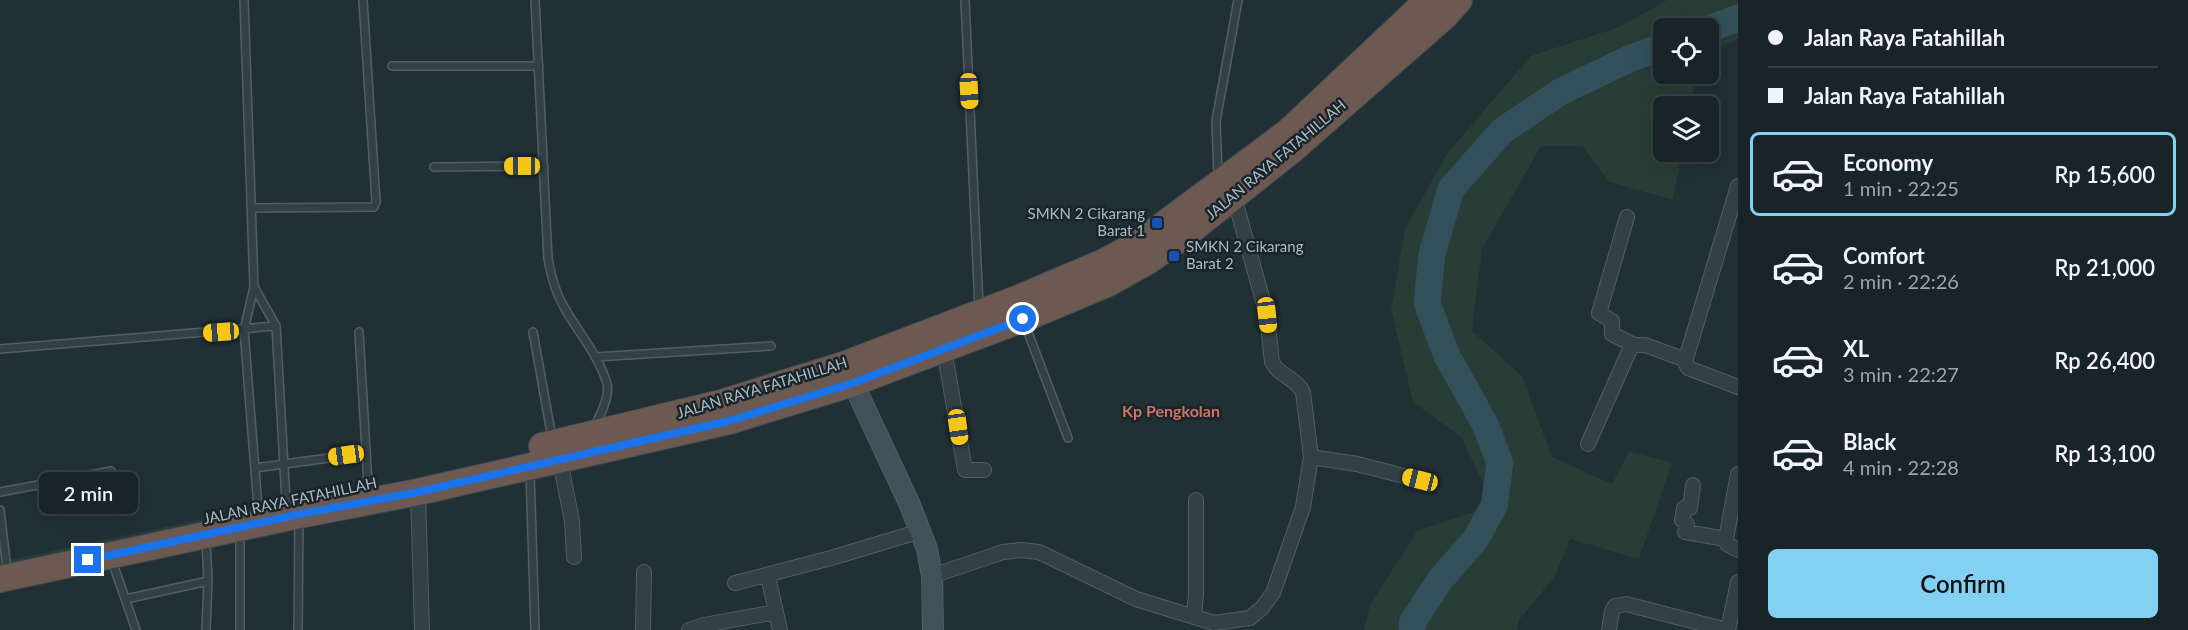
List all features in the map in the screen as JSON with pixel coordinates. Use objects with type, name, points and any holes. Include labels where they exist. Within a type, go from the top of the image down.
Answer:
[{"type":"highway","name":"JALAN RAYA FATAHILLAH","points":[[2,567],[277,510],[368,484],[729,421],[853,383],[1023,319],[1109,283],[1148,261],[1226,191],[1428,0]]},
{"type":"highway","name":"JALAN RAYA FATAHILLAH","points":[[2,567],[110,556],[240,527],[277,510],[418,492],[530,467],[591,435],[780,386],[843,365],[980,312],[1104,262],[1292,150],[1445,16],[1459,0]]},
{"type":"street","points":[[1738,186],[1685,366],[1738,387]]},
{"type":"street","points":[[932,576],[1003,552],[1021,550],[1040,552],[1136,599],[1214,623],[1235,622],[1250,618],[1262,608],[1273,593],[1303,507],[1311,457],[1303,392],[1299,385],[1275,368],[1272,362],[1267,315],[1226,191]]},
{"type":"street","points":[[1627,217],[1599,313],[1612,321],[1612,334],[1634,345],[1645,345],[1686,360]]},
{"type":"street","points":[[1588,444],[1630,349],[1634,345]]},
{"type":"street","points":[[944,349],[965,470],[984,470]]},
{"type":"street","points":[[853,383],[921,531],[932,576],[933,630]]},
{"type":"street","points":[[557,452],[572,521],[574,557]]},
{"type":"street","points":[[1311,457],[1357,464],[1420,480]]},
{"type":"street","points":[[1738,474],[1726,539],[1727,544],[1738,550]]},
{"type":"street","points":[[1693,484],[1690,508],[1684,508],[1682,520],[1687,524],[1685,532],[1726,539]]},
{"type":"street","points":[[418,492],[422,630]]},
{"type":"street","points":[[1194,617],[1197,500]]},
{"type":"street","points":[[735,583],[768,576],[921,531]]},
{"type":"street","points":[[643,630],[644,572]]},
{"type":"street","points":[[768,576],[780,630]]},
{"type":"street","points":[[1609,630],[1615,606],[1626,604],[1728,630],[1738,582]]},
{"type":"street","points":[[689,630],[704,625],[776,612]]},
{"type":"lane","points":[[244,0],[254,287],[243,330],[255,468],[277,510],[298,630]]},
{"type":"lane","points":[[251,208],[374,207],[376,202],[363,0]]},
{"type":"lane","points":[[535,0],[548,259],[552,278],[565,308],[595,357],[608,385],[603,409],[591,435]]},
{"type":"lane","points":[[965,0],[980,312]]},
{"type":"lane","points":[[1226,191],[1216,121],[1238,0]]},
{"type":"lane","points":[[392,66],[539,66]]},
{"type":"lane","points":[[434,167],[544,166]]},
{"type":"lane","points":[[254,287],[276,326],[284,464],[277,510]]},
{"type":"lane","points":[[1023,319],[1068,438]]},
{"type":"lane","points":[[0,348],[276,326]]},
{"type":"lane","points":[[359,332],[368,484]]},
{"type":"lane","points":[[533,332],[557,452]]},
{"type":"lane","points":[[595,357],[771,346]]},
{"type":"lane","points":[[255,468],[366,453]]},
{"type":"lane","points":[[530,467],[534,630]]},
{"type":"lane","points":[[0,492],[111,471]]},
{"type":"lane","points":[[0,510],[2,567]]},
{"type":"lane","points":[[240,527],[240,630]]},
{"type":"lane","points":[[205,534],[208,581],[206,630]]},
{"type":"lane","points":[[110,556],[136,630]]},
{"type":"lane","points":[[126,599],[208,581]]},
{"type":"green space","points":[[1667,0],[1738,0],[1738,39],[1719,47],[1719,18],[1653,18],[1653,84],[1694,84],[1692,96],[1653,96],[1653,162],[1680,162],[1673,200],[1609,182],[1582,146],[1541,146],[1482,249],[1472,331],[1522,376],[1552,457],[1612,484],[1629,452],[1672,462],[1639,559],[1570,539],[1555,576],[1519,620],[1517,630],[1364,630],[1370,605],[1417,531],[1494,505],[1461,437],[1413,402],[1391,309],[1405,229],[1447,154],[1531,56],[1619,27]]},
{"type":"green space","points":[[270,505],[273,520],[0,579],[0,562]]},
{"type":"waterway","points":[[1719,25],[1738,18]]},
{"type":"waterway","points":[[1412,630],[1412,623],[1440,580],[1475,540],[1494,506],[1500,463],[1485,424],[1447,356],[1427,303],[1432,254],[1451,189],[1502,131],[1560,92],[1653,50]]},
{"type":"place","name":"SMKN 2 Cikarang Barat 1","points":[[1157,223]]},
{"type":"place","name":"SMKN 2 Cikarang Barat 2","points":[[1174,256]]},
{"type":"district","name":"Kp Pengkolan","points":[[1171,411]]},
{"type":"route","points":[[88,560],[300,514],[418,492],[729,421],[853,383],[1023,319]]}]
